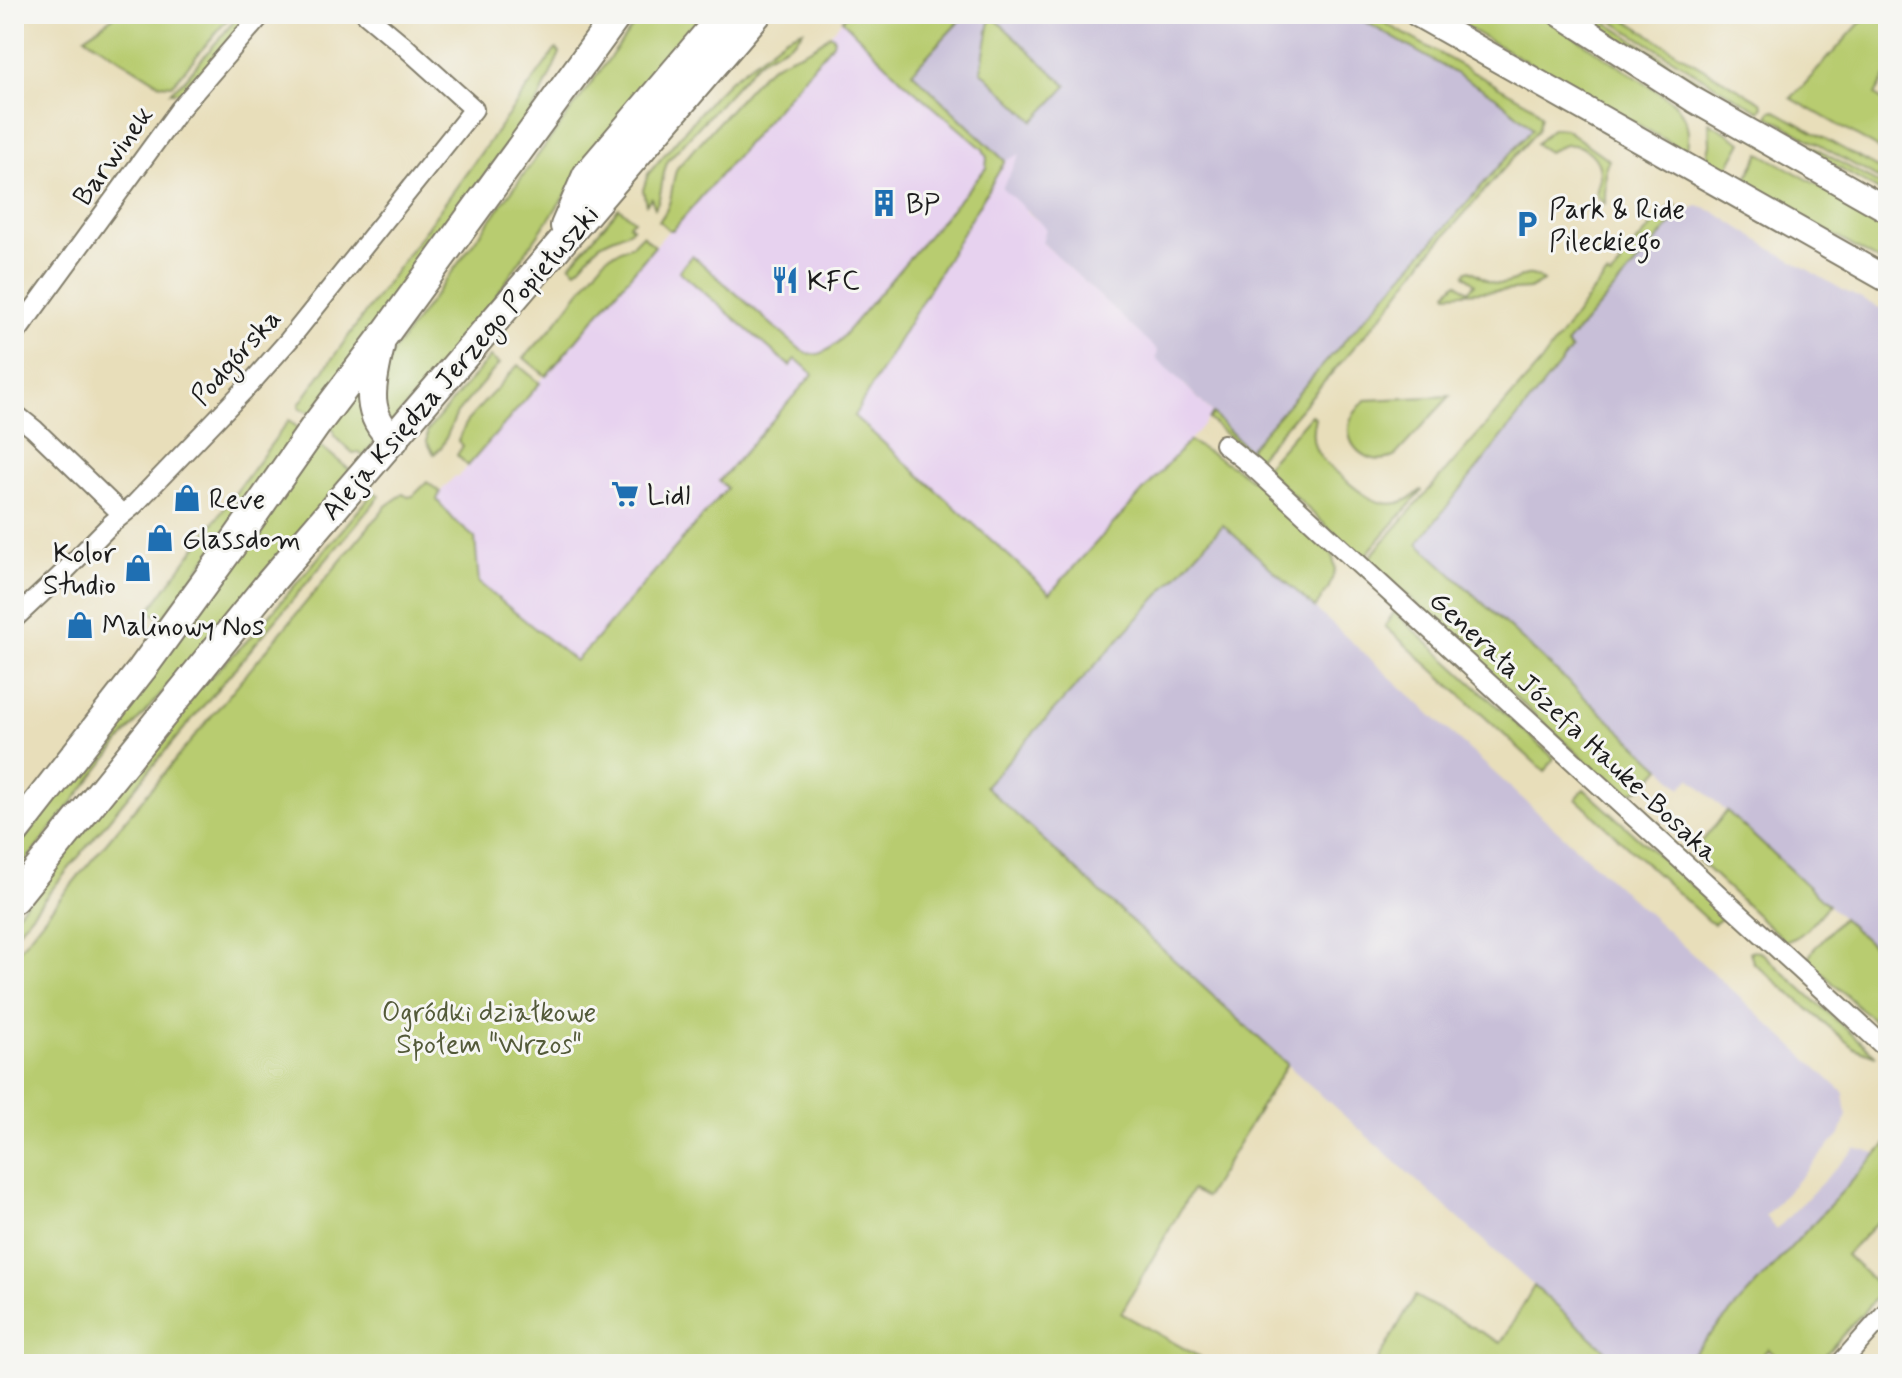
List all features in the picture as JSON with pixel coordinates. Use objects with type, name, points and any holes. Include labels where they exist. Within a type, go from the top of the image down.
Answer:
[{"type":"main road","points":[[14,833],[142,669],[316,425],[618,14]]},
{"type":"main road","points":[[553,252],[587,175],[724,14]]},
{"type":"main road","name":"Aleja Księdza Jerzego Popiełuszki","points":[[14,899],[268,585],[757,14]]},
{"type":"main road","points":[[1417,14],[1888,280]]},
{"type":"main road","points":[[1560,14],[1694,100],[1888,210]]},
{"type":"main road","points":[[382,338],[374,374],[373,405],[378,424],[394,440]]},
{"type":"street","name":"Barwinek","points":[[14,336],[179,110],[262,14]]},
{"type":"street","name":"Podgórska","points":[[14,619],[134,505],[289,340],[474,109],[366,14]]},
{"type":"street","points":[[14,413],[122,514]]},
{"type":"street","name":"Generała Józefa Hauke-Bosaka","points":[[1224,444],[1253,467],[1888,1050]]},
{"type":"street","points":[[1840,1364],[1888,1310]]},
{"type":"shaded area","points":[[966,14],[1352,14],[1495,96],[1532,129],[1248,450],[1156,358],[1158,351],[1042,242],[1046,228],[1002,188],[1020,154],[1005,161],[911,72]]},
{"type":"shaded area","points":[[842,20],[903,80],[1021,153],[1026,211],[1047,228],[1043,243],[1159,351],[1184,384],[1213,414],[1050,593],[854,416],[1001,166],[719,481],[727,488],[575,662],[479,583],[475,538],[437,500],[440,492],[468,466],[833,43],[834,37],[830,34]]},
{"type":"shaded area","points":[[1697,206],[1713,211],[1843,290],[1888,312],[1888,960],[1690,778],[1681,788],[1417,543],[1571,351],[1566,344],[1682,212]]},
{"type":"shaded area","points":[[1224,525],[1844,1093],[1847,1115],[1840,1134],[1765,1216],[1776,1230],[1855,1149],[1877,1153],[1683,1364],[1621,1364],[1214,999],[985,786]]},
{"type":"green space","points":[[117,14],[232,14],[172,85],[160,84],[85,37]]},
{"type":"green space","points":[[240,14],[251,14],[187,89],[170,92],[185,79]]},
{"type":"green space","points":[[642,14],[716,14],[581,172],[472,331],[391,424],[384,414],[387,364],[393,352]]},
{"type":"green space","name":"Ogródki działkowe Społem \"Wrzos\"","points":[[847,14],[966,14],[912,72],[1005,161],[854,416],[1050,593],[1189,441],[1255,482],[1333,555],[1335,570],[1329,587],[1315,608],[1223,525],[985,786],[1287,1064],[1206,1197],[1192,1190],[1121,1313],[1212,1364],[14,1364],[14,956],[386,506],[403,494],[413,496],[427,482],[440,492],[437,500],[475,538],[479,583],[575,661],[591,645],[727,488],[719,481],[813,374],[796,359],[790,366],[679,271],[692,255],[801,350],[820,354],[837,343],[986,168],[987,158],[983,149],[903,81],[842,20]]},
{"type":"green space","points":[[1352,14],[1369,14],[1533,106],[1541,116],[1537,131],[1426,257],[1384,313],[1255,461],[1209,419],[1213,414],[1248,450],[1532,129],[1495,96]]},
{"type":"green space","points":[[1443,14],[1540,14],[1671,100],[1686,121],[1687,148],[1681,149]]},
{"type":"green space","points":[[1587,14],[1593,14],[1758,116],[1755,121],[1635,49]]},
{"type":"green space","points":[[1601,14],[1617,14],[1763,106],[1760,111],[1724,91]]},
{"type":"green space","points":[[1868,14],[1888,14],[1888,73],[1875,95],[1888,104],[1888,154],[1791,98]]},
{"type":"green space","points":[[991,15],[1067,86],[1034,121],[981,71]]},
{"type":"green space","points":[[803,30],[794,41],[758,62],[669,159],[655,208],[651,198],[646,204],[643,190],[648,174],[713,97],[786,37]]},
{"type":"green space","points":[[830,34],[834,37],[833,43],[673,230],[669,230],[659,221],[670,201],[677,168],[762,74],[823,41]]},
{"type":"green space","points":[[556,49],[560,53],[538,102],[312,413],[300,409],[303,399]]},
{"type":"green space","points":[[1774,110],[1888,174],[1888,184],[1768,116]]},
{"type":"green space","points":[[1709,122],[1742,142],[1725,173],[1706,162],[1710,144]]},
{"type":"green space","points":[[1554,128],[1565,129],[1609,160],[1606,166],[1605,204],[1597,196],[1600,169],[1590,153],[1573,145],[1548,152],[1536,144]]},
{"type":"green space","points":[[1778,129],[1888,189],[1888,196],[1775,132]]},
{"type":"green space","points":[[1760,153],[1888,224],[1888,266],[1746,186],[1748,182],[1745,181]]},
{"type":"green space","points":[[1673,203],[1682,212],[1566,344],[1571,350],[1418,543],[1661,768],[1639,789],[1621,793],[1440,629],[1368,559],[1540,364],[1589,296],[1607,275],[1611,277],[1621,265],[1619,262]]},
{"type":"green space","points":[[619,208],[634,220],[629,224],[633,228],[598,246],[576,270],[570,265]]},
{"type":"green space","points":[[642,235],[655,246],[546,376],[524,358],[551,329],[606,257],[632,245]]},
{"type":"green space","points":[[1470,270],[1495,284],[1507,284],[1526,275],[1543,281],[1529,289],[1448,294],[1457,282],[1468,291],[1475,284],[1465,275]]},
{"type":"green space","points":[[490,357],[499,364],[457,413],[442,447],[434,454],[427,442],[427,431]]},
{"type":"green space","points":[[518,365],[540,383],[468,466],[457,455],[463,446],[458,441],[467,421]]},
{"type":"green space","points":[[358,386],[378,438],[363,457],[359,452],[353,453],[334,436],[329,426]]},
{"type":"green space","points":[[1450,396],[1394,457],[1368,457],[1360,453],[1351,439],[1350,421],[1365,400]]},
{"type":"green space","points":[[1311,415],[1315,417],[1313,440],[1320,456],[1359,491],[1378,502],[1389,504],[1410,499],[1422,491],[1362,559],[1264,468]]},
{"type":"green space","points":[[289,420],[300,430],[162,619],[149,611]]},
{"type":"green space","points":[[317,443],[351,471],[124,737],[14,876],[14,852],[112,727]]},
{"type":"green space","points":[[374,492],[380,496],[14,936],[14,918],[195,692],[252,636]]},
{"type":"green space","points":[[1394,612],[1554,758],[1545,772],[1385,626]]},
{"type":"green space","points":[[1584,789],[1725,916],[1714,924],[1708,921],[1576,799]]},
{"type":"green space","points":[[1727,811],[1828,905],[1798,936],[1785,941],[1694,854]]},
{"type":"green space","points":[[1842,918],[1888,960],[1888,1034],[1811,963],[1809,957],[1813,950]]},
{"type":"green space","points":[[1750,952],[1762,953],[1876,1056],[1854,1048],[1753,962]]},
{"type":"green space","points":[[1888,1142],[1888,1211],[1846,1255],[1883,1290],[1817,1364],[1785,1364],[1768,1349],[1754,1364],[1683,1364]]},
{"type":"green space","points":[[1534,1286],[1621,1364],[1376,1364],[1415,1296],[1501,1343]]},
{"type":"place","name":"BP","points":[[884,203]]},
{"type":"place","name":"Park & Ride Pileckiego","points":[[1527,224]]},
{"type":"place","name":"KFC","points":[[785,280]]},
{"type":"place","name":"Lidl","points":[[625,494]]},
{"type":"place","name":"Reve","points":[[187,498]]},
{"type":"place","name":"Glassdom","points":[[160,538]]},
{"type":"place","name":"Kolor Studio","points":[[138,568]]},
{"type":"place","name":"Malinowy Nos","points":[[80,625]]}]
